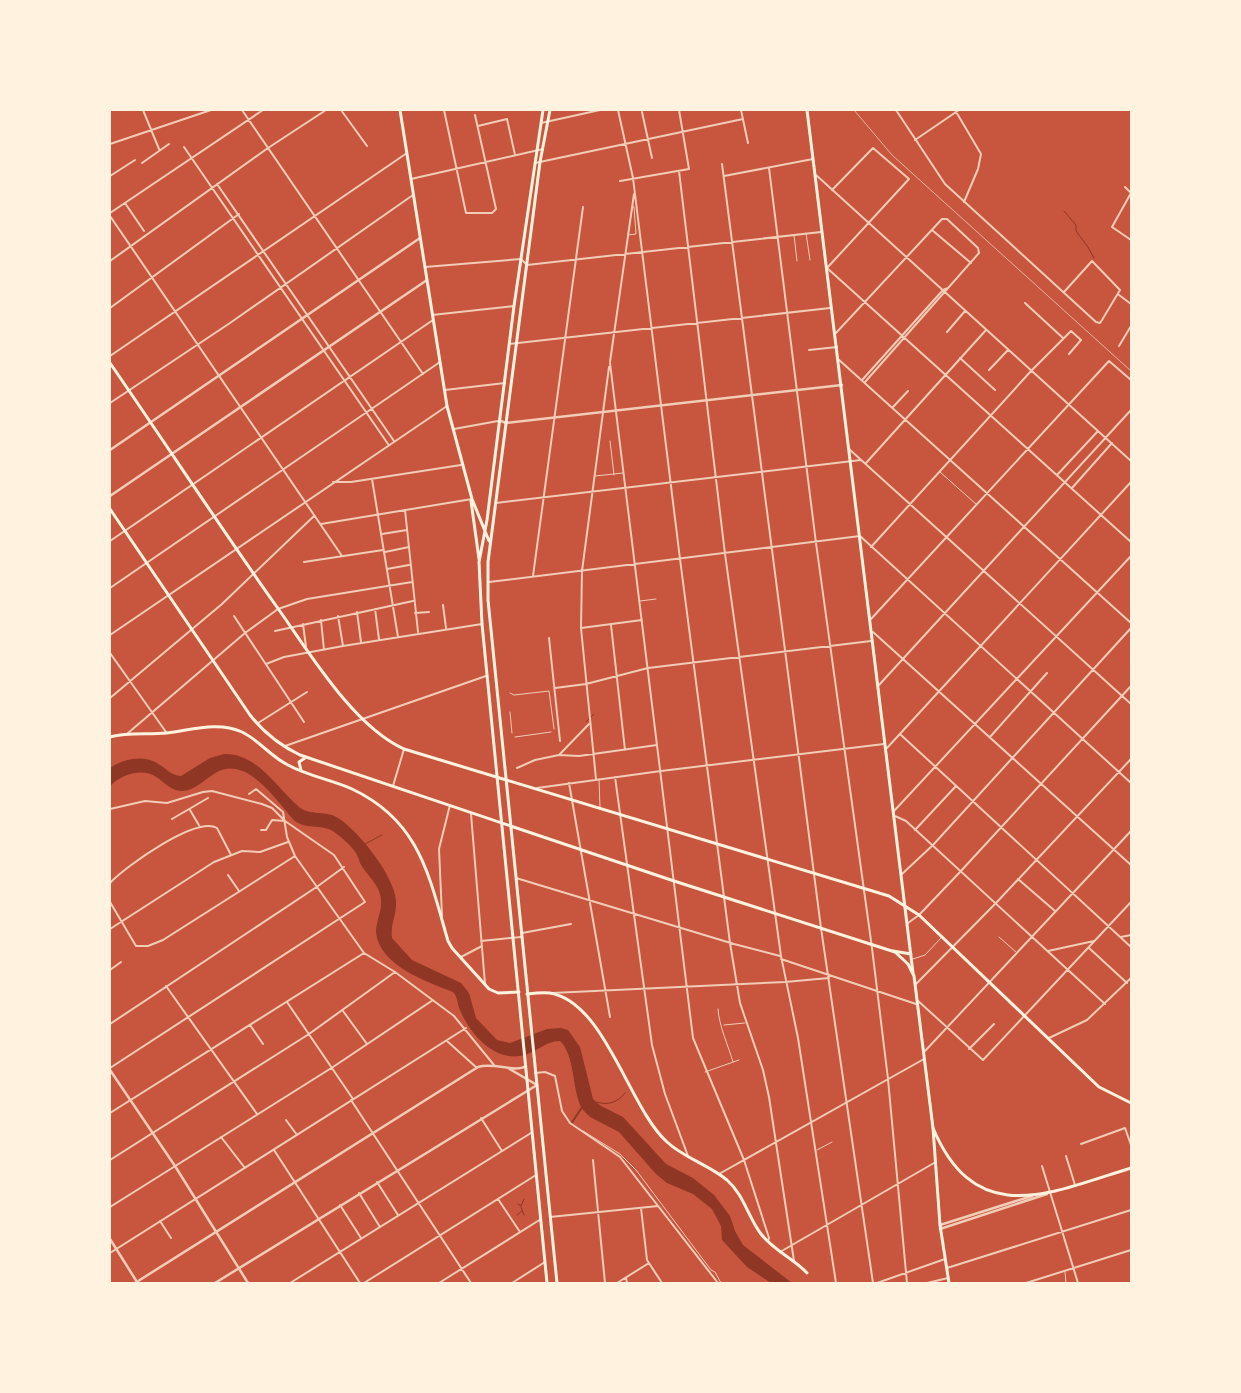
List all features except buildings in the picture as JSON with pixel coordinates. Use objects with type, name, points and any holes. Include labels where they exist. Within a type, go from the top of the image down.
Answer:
[{"type":"main road","points":[[401,110],[444,390],[452,429],[472,499],[479,562],[482,624],[527,1064],[547,1283]]},
{"type":"main road","points":[[479,562],[501,421],[514,306],[543,110]]},
{"type":"main road","points":[[550,110],[536,192],[490,544],[488,582],[557,1283]]},
{"type":"main road","points":[[807,110],[874,640],[933,1128],[934,1164],[940,1227],[949,1283]]},
{"type":"main road","points":[[530,191],[536,192]]},
{"type":"main road","points":[[110,363],[290,627],[362,719],[380,736],[404,749],[865,888],[906,905],[919,915],[1099,1087],[1131,1103]]},
{"type":"main road","points":[[472,499],[490,544]]},
{"type":"main road","points":[[110,509],[257,724],[283,747],[308,758],[674,881],[912,957]]},
{"type":"main road","points":[[110,737],[126,734],[166,733],[207,727],[231,728],[246,734],[285,764],[355,790],[372,800],[399,824],[417,847],[426,865],[448,940],[460,957],[485,985],[498,993],[519,992]]},
{"type":"main road","points":[[301,770],[299,762],[308,758]]},
{"type":"main road","points":[[892,951],[906,961],[914,976]]},
{"type":"main road","points":[[528,994],[550,993],[568,1001],[596,1027],[658,1132],[666,1141],[719,1174],[737,1191],[756,1226],[768,1242],[808,1273]]},
{"type":"main road","points":[[933,1128],[949,1161],[968,1179],[996,1193],[1032,1196],[1049,1194],[1131,1168]]},
{"type":"main road","points":[[535,1156],[543,1155]]},
{"type":"street","points":[[143,110],[159,149]]},
{"type":"street","points":[[193,110],[195,116]]},
{"type":"street","points":[[110,144],[211,110]]},
{"type":"street","points":[[242,110],[423,374]]},
{"type":"street","points":[[263,110],[110,214],[196,345],[342,556]]},
{"type":"street","points":[[110,261],[268,148],[326,110]]},
{"type":"street","points":[[342,110],[366,146]]},
{"type":"street","points":[[444,110],[467,214],[492,213],[496,210],[475,115]]},
{"type":"street","points":[[541,123],[600,110]]},
{"type":"street","points":[[618,110],[633,178],[730,943],[745,1023],[763,1070],[794,1261]]},
{"type":"street","points":[[620,180],[688,169],[684,131],[679,110]]},
{"type":"street","points":[[741,110],[748,142]]},
{"type":"street","points":[[896,110],[945,184],[1096,322],[1100,323],[1120,291],[1092,261],[1064,292]]},
{"type":"street","points":[[915,140],[957,111],[981,154],[964,202]]},
{"type":"street","points":[[642,112],[652,158]]},
{"type":"street","points":[[534,163],[743,118]]},
{"type":"street","points":[[478,126],[507,119],[515,155]]},
{"type":"street","points":[[142,162],[168,144]]},
{"type":"street","points":[[184,147],[388,444]]},
{"type":"street","points":[[832,190],[873,148],[909,179],[827,268],[946,373],[1131,542]]},
{"type":"street","points":[[411,179],[543,149]]},
{"type":"street","points":[[110,356],[407,153]]},
{"type":"street","points":[[724,176],[813,159]]},
{"type":"street","points":[[110,176],[135,160]]},
{"type":"street","points":[[722,164],[821,928],[873,1283]]},
{"type":"street","points":[[769,168],[816,543],[872,943],[888,1080],[907,1283]]},
{"type":"street","points":[[679,171],[725,554],[781,958],[798,1038],[836,1283]]},
{"type":"street","points":[[815,174],[1131,461]]},
{"type":"street","points":[[217,184],[309,314],[394,441]]},
{"type":"street","points":[[1125,187],[1130,193],[1112,226],[1131,240]]},
{"type":"street","points":[[600,808],[581,628],[582,571],[613,332],[634,191]]},
{"type":"street","points":[[110,403],[414,195]]},
{"type":"street","points":[[125,203],[144,231]]},
{"type":"street","points":[[533,576],[583,207]]},
{"type":"street","points":[[634,207],[636,234],[628,235],[632,208],[634,207]]},
{"type":"street","points":[[110,308],[239,214]]},
{"type":"street","points":[[835,334],[942,219],[947,219],[978,248],[979,253],[948,288],[946,293],[864,381]]},
{"type":"street","points":[[932,230],[971,263]]},
{"type":"street","points":[[425,267],[521,259],[527,265],[822,232]]},
{"type":"street","points":[[806,233],[810,260]]},
{"type":"street","points":[[794,235],[797,261]]},
{"type":"street","points":[[110,450],[420,238]]},
{"type":"street","points":[[110,496],[427,280]]},
{"type":"street","points":[[864,381],[902,335],[943,290],[948,288]]},
{"type":"street","points":[[1118,294],[1131,304]]},
{"type":"street","points":[[1025,304],[1063,338]]},
{"type":"street","points":[[432,315],[514,306]]},
{"type":"street","points":[[510,344],[832,308]]},
{"type":"street","points":[[947,332],[966,311]]},
{"type":"street","points":[[110,541],[433,320]]},
{"type":"street","points":[[1119,346],[1131,326]]},
{"type":"street","points":[[866,463],[986,330]]},
{"type":"street","points":[[871,547],[1032,370],[1071,331],[1081,340],[1069,354]]},
{"type":"street","points":[[809,350],[837,347]]},
{"type":"street","points":[[989,370],[1008,349]]},
{"type":"street","points":[[838,358],[1099,592],[1131,623]]},
{"type":"street","points":[[960,358],[996,390]]},
{"type":"street","points":[[871,619],[1109,361],[1131,380]]},
{"type":"street","points":[[110,588],[440,362]]},
{"type":"street","points":[[610,363],[693,1038],[705,1072],[744,1160],[769,1238],[768,1242]]},
{"type":"street","points":[[444,390],[505,383]]},
{"type":"street","points":[[452,429],[501,421],[506,423],[555,418],[842,385]]},
{"type":"street","points":[[893,407],[908,391]]},
{"type":"street","points":[[110,635],[388,444],[447,406]]},
{"type":"street","points":[[879,685],[1131,410]]},
{"type":"street","points":[[1057,475],[1098,430]]},
{"type":"street","points":[[610,441],[614,474]]},
{"type":"street","points":[[1072,488],[1112,443]]},
{"type":"street","points":[[849,449],[911,503],[1131,704]]},
{"type":"street","points":[[496,503],[861,460]]},
{"type":"street","points":[[333,482],[372,479],[463,464]]},
{"type":"street","points":[[594,476],[624,472]]},
{"type":"street","points":[[939,472],[977,504]]},
{"type":"street","points":[[372,479],[398,637]]},
{"type":"street","points":[[537,788],[845,748],[886,746],[901,735],[1131,482]]},
{"type":"street","points":[[321,524],[472,499]]},
{"type":"street","points":[[405,510],[413,602],[418,633]]},
{"type":"street","points":[[110,698],[192,630],[314,516]]},
{"type":"street","points":[[382,534],[407,530]]},
{"type":"street","points":[[488,582],[816,543],[860,536],[906,581],[1131,783]]},
{"type":"street","points":[[304,562],[409,547]]},
{"type":"street","points":[[894,811],[976,725],[1131,556]]},
{"type":"street","points":[[387,569],[410,565]]},
{"type":"street","points":[[126,734],[246,633],[278,609],[307,599],[412,582]]},
{"type":"street","points":[[640,602],[656,599]]},
{"type":"street","points":[[275,631],[357,612],[413,602]]},
{"type":"street","points":[[443,605],[446,628]]},
{"type":"street","points":[[375,609],[380,640]]},
{"type":"street","points":[[357,612],[361,643]]},
{"type":"street","points":[[415,613],[429,612]]},
{"type":"street","points":[[234,616],[304,722]]},
{"type":"street","points":[[338,616],[343,646]]},
{"type":"street","points":[[321,620],[324,650]]},
{"type":"street","points":[[581,628],[642,620]]},
{"type":"street","points":[[303,624],[308,651]]},
{"type":"street","points":[[266,664],[308,651],[324,650],[446,628],[482,624]]},
{"type":"street","points":[[611,625],[625,750]]},
{"type":"street","points":[[902,874],[933,845],[1131,628]]},
{"type":"street","points":[[873,632],[1131,865]]},
{"type":"street","points":[[550,638],[560,741]]},
{"type":"street","points":[[555,688],[586,684],[648,668],[874,640]]},
{"type":"street","points":[[110,652],[166,733]]},
{"type":"street","points":[[990,737],[1048,674]]},
{"type":"street","points":[[283,747],[488,675]]},
{"type":"street","points":[[908,923],[919,915],[960,872],[1131,686]]},
{"type":"street","points":[[510,693],[514,695],[549,691],[554,729]]},
{"type":"street","points":[[257,724],[307,692]]},
{"type":"street","points":[[510,712],[512,733]]},
{"type":"street","points":[[558,755],[590,722]]},
{"type":"street","points":[[515,736],[551,732]]},
{"type":"street","points":[[901,735],[1131,947]]},
{"type":"street","points":[[517,768],[531,761],[558,755],[593,754],[658,745]]},
{"type":"street","points":[[393,786],[404,749]]},
{"type":"street","points":[[915,985],[996,904],[1131,758]]},
{"type":"street","points":[[615,777],[652,1049],[665,1094],[688,1156]]},
{"type":"street","points":[[569,783],[610,1017]]},
{"type":"street","points":[[915,830],[956,786]]},
{"type":"street","points":[[249,794],[256,789],[284,812],[289,842],[295,856],[364,953],[395,972],[433,1000],[466,1028],[494,1065]]},
{"type":"street","points":[[110,809],[145,801],[167,802],[212,791],[272,808],[285,821],[330,852],[344,867],[365,902],[110,1069],[196,1199],[248,1283]]},
{"type":"street","points":[[172,819],[208,798]]},
{"type":"street","points":[[442,919],[439,849],[450,805]]},
{"type":"street","points":[[190,809],[200,827]]},
{"type":"street","points":[[471,812],[485,985]]},
{"type":"street","points":[[895,816],[904,819],[1105,1004]]},
{"type":"street","points":[[260,830],[266,830],[272,820],[285,821]]},
{"type":"street","points":[[110,883],[118,874],[168,840],[192,828],[212,826],[218,828],[231,855]]},
{"type":"street","points":[[923,1053],[1131,831]]},
{"type":"street","points":[[110,929],[199,871],[231,855],[244,850],[264,852],[289,842]]},
{"type":"street","points":[[110,902],[136,946],[148,946],[163,940],[295,856]]},
{"type":"street","points":[[110,1024],[344,867]]},
{"type":"street","points":[[228,875],[239,891]]},
{"type":"street","points":[[516,878],[781,958],[878,992],[917,1002],[982,1060],[1068,971],[1131,902]]},
{"type":"street","points":[[1018,878],[1056,911]]},
{"type":"street","points":[[481,941],[514,938],[571,924]]},
{"type":"street","points":[[1121,937],[1131,936]]},
{"type":"street","points":[[912,957],[925,954],[942,937]]},
{"type":"street","points":[[999,937],[1017,953]]},
{"type":"street","points":[[1048,951],[1094,941]]},
{"type":"street","points":[[460,957],[482,946]]},
{"type":"street","points":[[1089,948],[1127,983]]},
{"type":"street","points":[[110,1113],[364,953]]},
{"type":"street","points":[[110,970],[120,962]]},
{"type":"street","points":[[110,1160],[309,1034],[395,972]]},
{"type":"street","points":[[550,993],[737,985],[785,982],[829,976]]},
{"type":"street","points":[[1049,1038],[1084,1022],[1131,978]]},
{"type":"street","points":[[166,986],[212,1048],[257,1114]]},
{"type":"street","points":[[110,1206],[333,1067],[433,1000]]},
{"type":"street","points":[[286,1002],[333,1067],[373,1133],[471,1283]]},
{"type":"street","points":[[718,1009],[718,1018],[722,1025],[733,1062]]},
{"type":"street","points":[[343,1011],[367,1044]]},
{"type":"street","points":[[722,1025],[745,1023]]},
{"type":"street","points":[[970,1049],[994,1024]]},
{"type":"street","points":[[250,1025],[262,1044]]},
{"type":"street","points":[[110,1253],[466,1028]]},
{"type":"street","points":[[447,1040],[477,1068]]},
{"type":"street","points":[[719,1174],[924,1058]]},
{"type":"street","points":[[705,1072],[739,1060]]},
{"type":"street","points":[[110,1239],[137,1283],[477,1068],[494,1065],[519,1069],[527,1064]]},
{"type":"street","points":[[215,1283],[536,1084],[505,1066]]},
{"type":"street","points":[[535,1073],[545,1072],[554,1076],[562,1111],[569,1122],[620,1157],[720,1283]]},
{"type":"street","points":[[481,1118],[502,1151]]},
{"type":"street","points":[[286,1120],[297,1135]]},
{"type":"street","points":[[573,1125],[616,1152],[636,1170],[711,1270],[715,1272],[720,1283]]},
{"type":"street","points":[[1081,1144],[1126,1128],[1131,1145]]},
{"type":"street","points":[[290,1283],[533,1132]]},
{"type":"street","points":[[221,1137],[244,1168]]},
{"type":"street","points":[[816,1150],[832,1142]]},
{"type":"street","points":[[274,1150],[360,1283]]},
{"type":"street","points":[[1066,1156],[1075,1185]]},
{"type":"street","points":[[593,1160],[605,1283]]},
{"type":"street","points":[[780,1252],[934,1164]]},
{"type":"street","points":[[1042,1166],[1049,1194],[1078,1283]]},
{"type":"street","points":[[364,1283],[536,1175]]},
{"type":"street","points":[[377,1182],[398,1215]]},
{"type":"street","points":[[359,1193],[380,1226]]},
{"type":"street","points":[[940,1227],[1049,1194]]},
{"type":"street","points":[[982,1214],[1032,1196]]},
{"type":"street","points":[[498,1199],[520,1232]]},
{"type":"street","points":[[340,1205],[361,1238]]},
{"type":"street","points":[[550,1217],[658,1206]]},
{"type":"street","points":[[641,1208],[649,1263],[662,1283]]},
{"type":"street","points":[[946,1268],[1131,1210]]},
{"type":"street","points":[[439,1283],[540,1219]]},
{"type":"street","points":[[160,1221],[171,1238]]},
{"type":"street","points":[[1026,1283],[1131,1250]]},
{"type":"street","points":[[877,1283],[945,1259]]},
{"type":"street","points":[[512,1283],[545,1262]]},
{"type":"street","points":[[617,1283],[649,1263]]},
{"type":"street","points":[[1064,1271],[1066,1283]]},
{"type":"street","points":[[626,1278],[627,1283]]},
{"type":"street","points":[[927,1283],[948,1278]]},
{"type":"shaded area","points":[[224,754],[236,755],[256,765],[303,810],[328,814],[338,818],[356,833],[383,868],[394,891],[396,906],[392,938],[412,960],[461,983],[469,993],[476,1018],[497,1040],[510,1043],[547,1029],[561,1028],[568,1030],[580,1047],[593,1099],[601,1106],[623,1117],[666,1164],[693,1178],[714,1195],[730,1216],[735,1231],[743,1245],[792,1283],[771,1283],[747,1267],[722,1240],[721,1226],[712,1209],[693,1194],[667,1183],[656,1174],[619,1132],[590,1117],[582,1109],[572,1124],[571,1122],[581,1107],[571,1063],[565,1047],[560,1041],[550,1043],[520,1056],[510,1056],[492,1050],[470,1028],[464,1019],[453,992],[418,978],[395,963],[379,944],[376,932],[381,906],[378,888],[360,863],[354,850],[338,835],[326,828],[296,822],[260,782],[236,769],[221,770],[195,787],[181,791],[171,788],[158,778],[146,773],[127,775],[110,786],[110,768],[128,760],[148,759],[181,776],[210,758]]},
{"type":"waterway","points":[[1064,211],[1076,225],[1076,231],[1094,258]]},
{"type":"waterway","points":[[586,722],[594,714]]},
{"type":"waterway","points":[[365,844],[382,835]]},
{"type":"waterway","points":[[597,1102],[605,1104],[612,1102],[619,1099],[625,1093]]},
{"type":"waterway","points":[[518,1204],[521,1206],[524,1199]]},
{"type":"waterway","points":[[521,1207],[524,1215]]},
{"type":"waterway","points":[[517,1215],[522,1211]]},
{"type":"railway","points":[[854,110],[892,155],[1131,371]]}]
